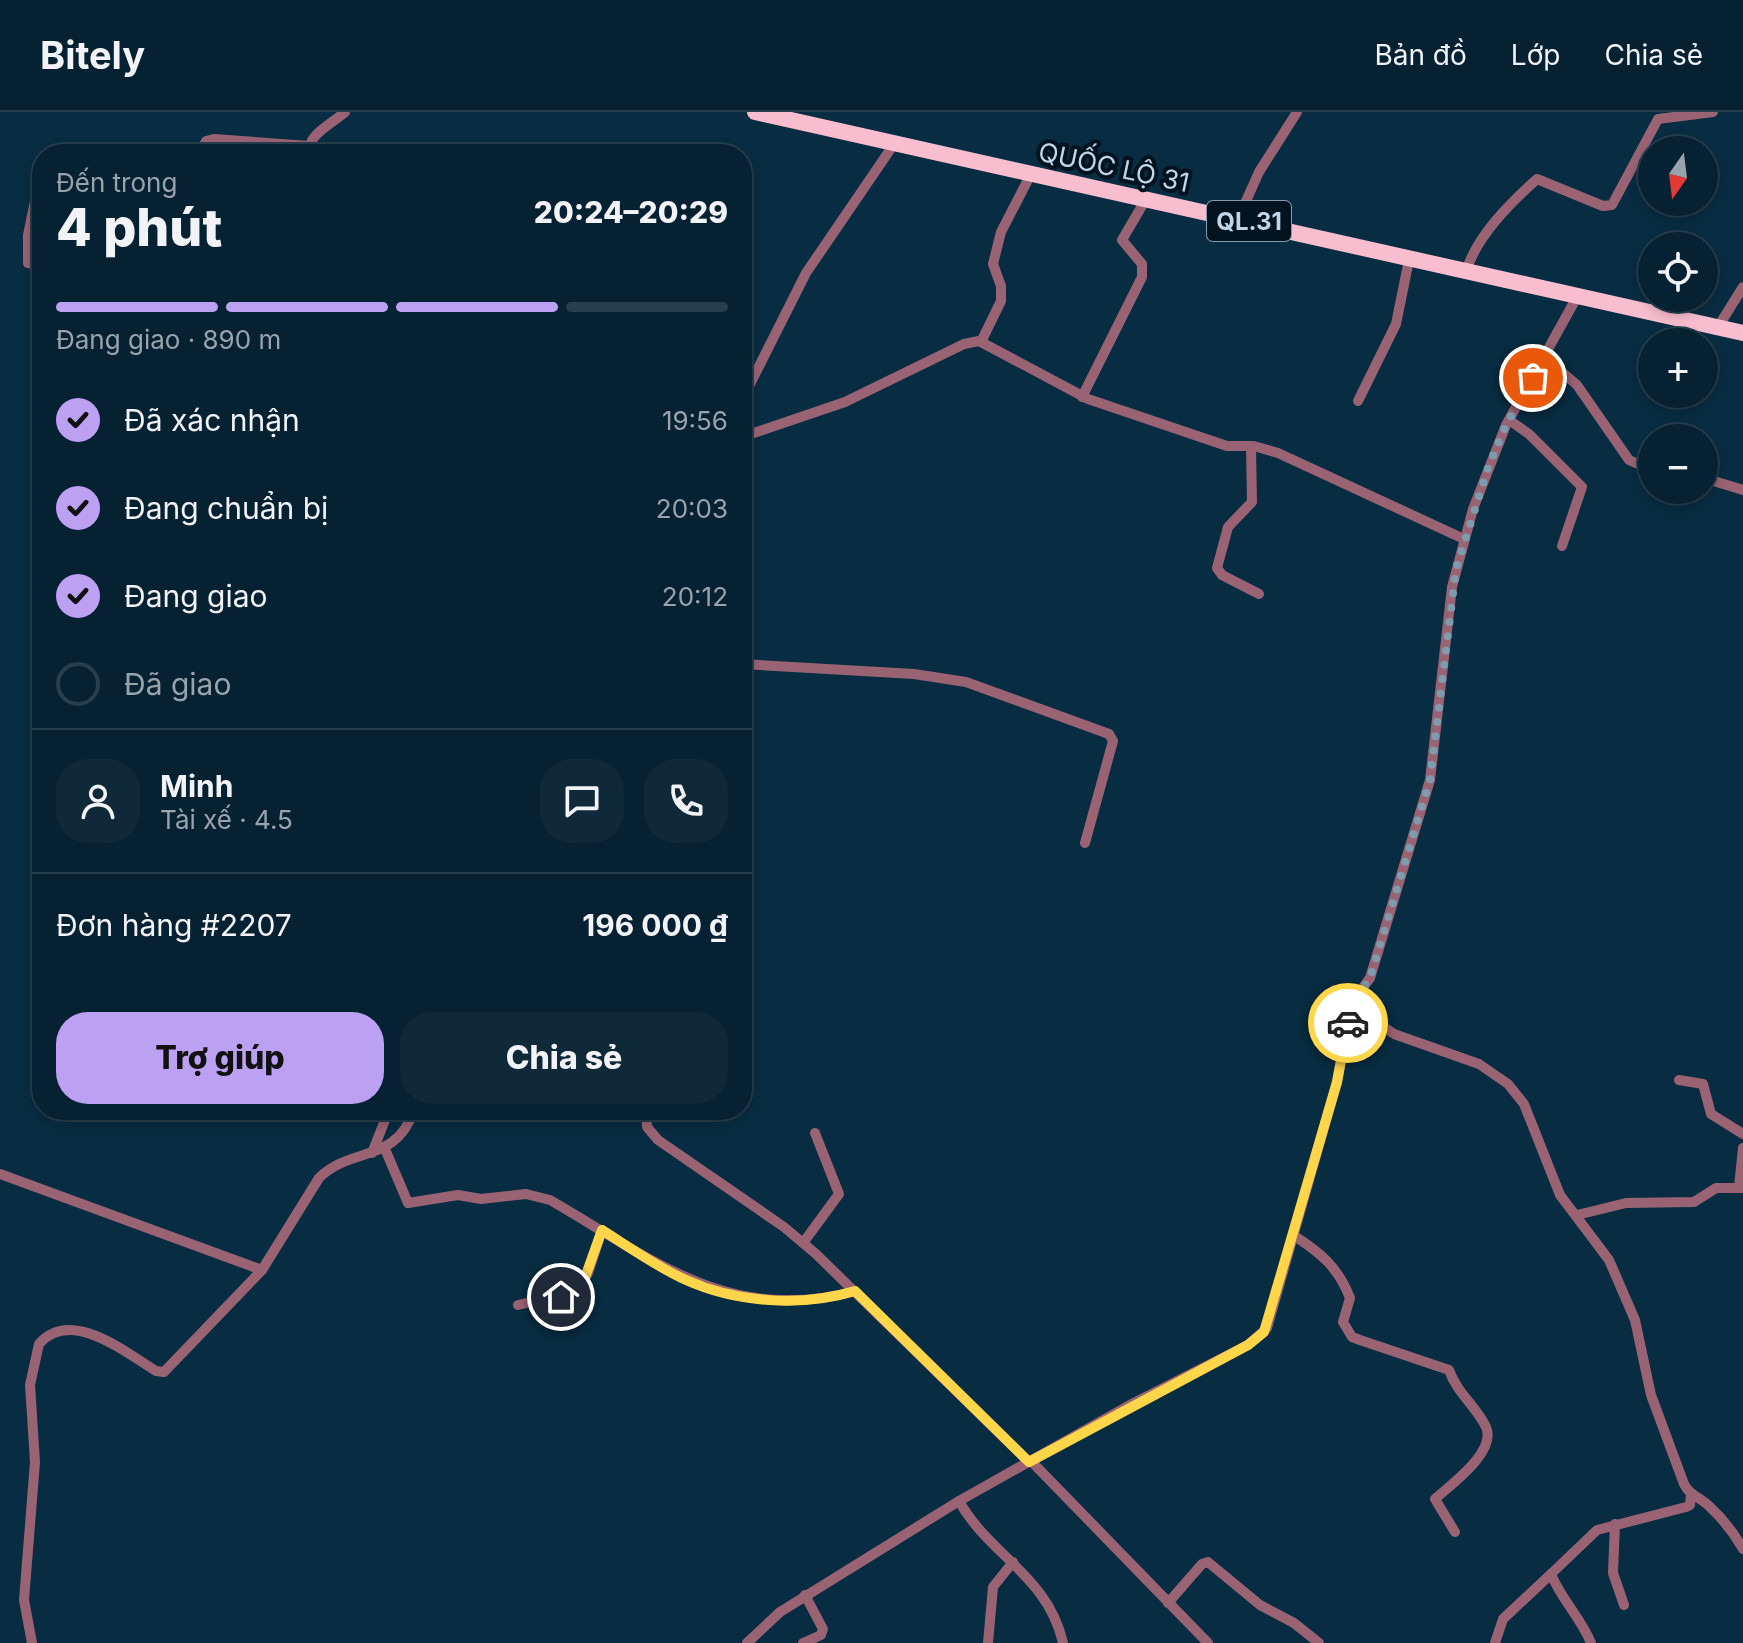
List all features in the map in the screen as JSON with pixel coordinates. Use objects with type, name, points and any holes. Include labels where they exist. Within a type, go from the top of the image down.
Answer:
[{"type":"highway","name":"QUỐC LỘ 31","points":[[755,112],[1743,333]]},
{"type":"street","points":[[312,144],[315,136],[345,112]]},
{"type":"street","points":[[1238,219],[1264,164],[1297,112]]},
{"type":"street","points":[[1466,272],[1475,248],[1537,179],[1603,206],[1612,205],[1658,119],[1713,112]]},
{"type":"street","points":[[203,144],[210,139],[255,144]]},
{"type":"street","points":[[752,380],[806,273],[894,144]]},
{"type":"street","points":[[981,342],[1001,301],[1001,286],[993,264],[1001,232],[1031,174]]},
{"type":"street","points":[[1082,397],[1140,284],[1142,264],[1122,240],[1146,199]]},
{"type":"street","points":[[32,220],[27,249],[32,265]]},
{"type":"street","points":[[1358,401],[1368,375],[1396,324],[1409,260]]},
{"type":"street","points":[[1718,327],[1743,287]]},
{"type":"street","points":[[747,1643],[780,1612],[805,1595],[959,1501],[1255,1341],[1267,1328],[1337,1082],[1351,1004],[1370,978],[1430,780],[1450,599],[1464,539],[1484,477],[1509,420],[1578,295]]},
{"type":"street","points":[[752,434],[845,402],[964,344],[981,342],[1082,397],[1227,446],[1251,447],[1309,466],[1464,539]]},
{"type":"street","points":[[1544,357],[1577,385],[1629,460],[1638,464]]},
{"type":"street","points":[[1509,420],[1529,434],[1582,487],[1562,546]]},
{"type":"street","points":[[1251,447],[1252,502],[1228,527],[1217,568],[1222,575],[1259,594]]},
{"type":"street","points":[[1718,482],[1743,490]]},
{"type":"street","points":[[752,665],[954,679],[1109,734],[1113,741],[1085,843]]},
{"type":"street","points":[[1351,1004],[1394,1034],[1464,1057],[1508,1084],[1524,1104],[1560,1195],[1609,1260],[1635,1320],[1651,1395],[1691,1494],[1690,1505],[1686,1507],[1615,1524],[1589,1535],[1577,1553],[1503,1619],[1495,1643]]},
{"type":"street","points":[[1679,1080],[1703,1084],[1711,1114],[1743,1134]]},
{"type":"street","points":[[372,1153],[385,1120]]},
{"type":"street","points":[[32,1643],[24,1606],[35,1471],[30,1385],[39,1344],[57,1332],[77,1331],[98,1337],[156,1371],[164,1372],[262,1270],[319,1178],[331,1168],[385,1149],[409,1120]]},
{"type":"street","points":[[647,1120],[647,1127],[658,1140],[803,1243],[855,1291],[1030,1461],[1208,1643]]},
{"type":"street","points":[[803,1243],[839,1194],[815,1133]]},
{"type":"street","points":[[1577,1215],[1626,1203],[1694,1202],[1716,1188],[1741,1188],[1743,1148]]},
{"type":"street","points":[[385,1149],[408,1203],[454,1195],[481,1199],[526,1194],[550,1200],[683,1279],[723,1291],[794,1301],[855,1291]]},
{"type":"street","points":[[0,1174],[262,1270]]},
{"type":"street","points":[[518,1305],[578,1291],[588,1273],[602,1230]]},
{"type":"street","points":[[1293,1235],[1326,1257],[1336,1268],[1350,1298],[1343,1322],[1352,1337],[1449,1370],[1457,1390],[1486,1428],[1486,1443],[1473,1465],[1435,1499],[1455,1532]]},
{"type":"street","points":[[1691,1494],[1708,1505],[1743,1549]]},
{"type":"street","points":[[959,1501],[970,1519],[1048,1601],[1063,1643]]},
{"type":"street","points":[[1615,1524],[1613,1573],[1624,1605]]},
{"type":"street","points":[[988,1643],[993,1587],[1013,1562]]},
{"type":"street","points":[[1168,1603],[1202,1564],[1208,1562],[1260,1605],[1294,1623],[1319,1643]]},
{"type":"street","points":[[1551,1574],[1562,1599],[1583,1625],[1591,1643]]},
{"type":"street","points":[[803,1643],[821,1635],[823,1629],[805,1595]]},
{"type":"way so far","points":[[1348,1023],[1351,1004],[1370,978],[1430,780],[1441,702],[1445,637],[1452,587],[1462,547],[1489,465],[1506,425],[1533,378]]},
{"type":"route","points":[[561,1297],[578,1291],[582,1286],[602,1230],[683,1279],[723,1291],[800,1301],[855,1291],[1029,1462],[1128,1406],[1248,1345],[1267,1328],[1337,1082],[1348,1023]]}]
